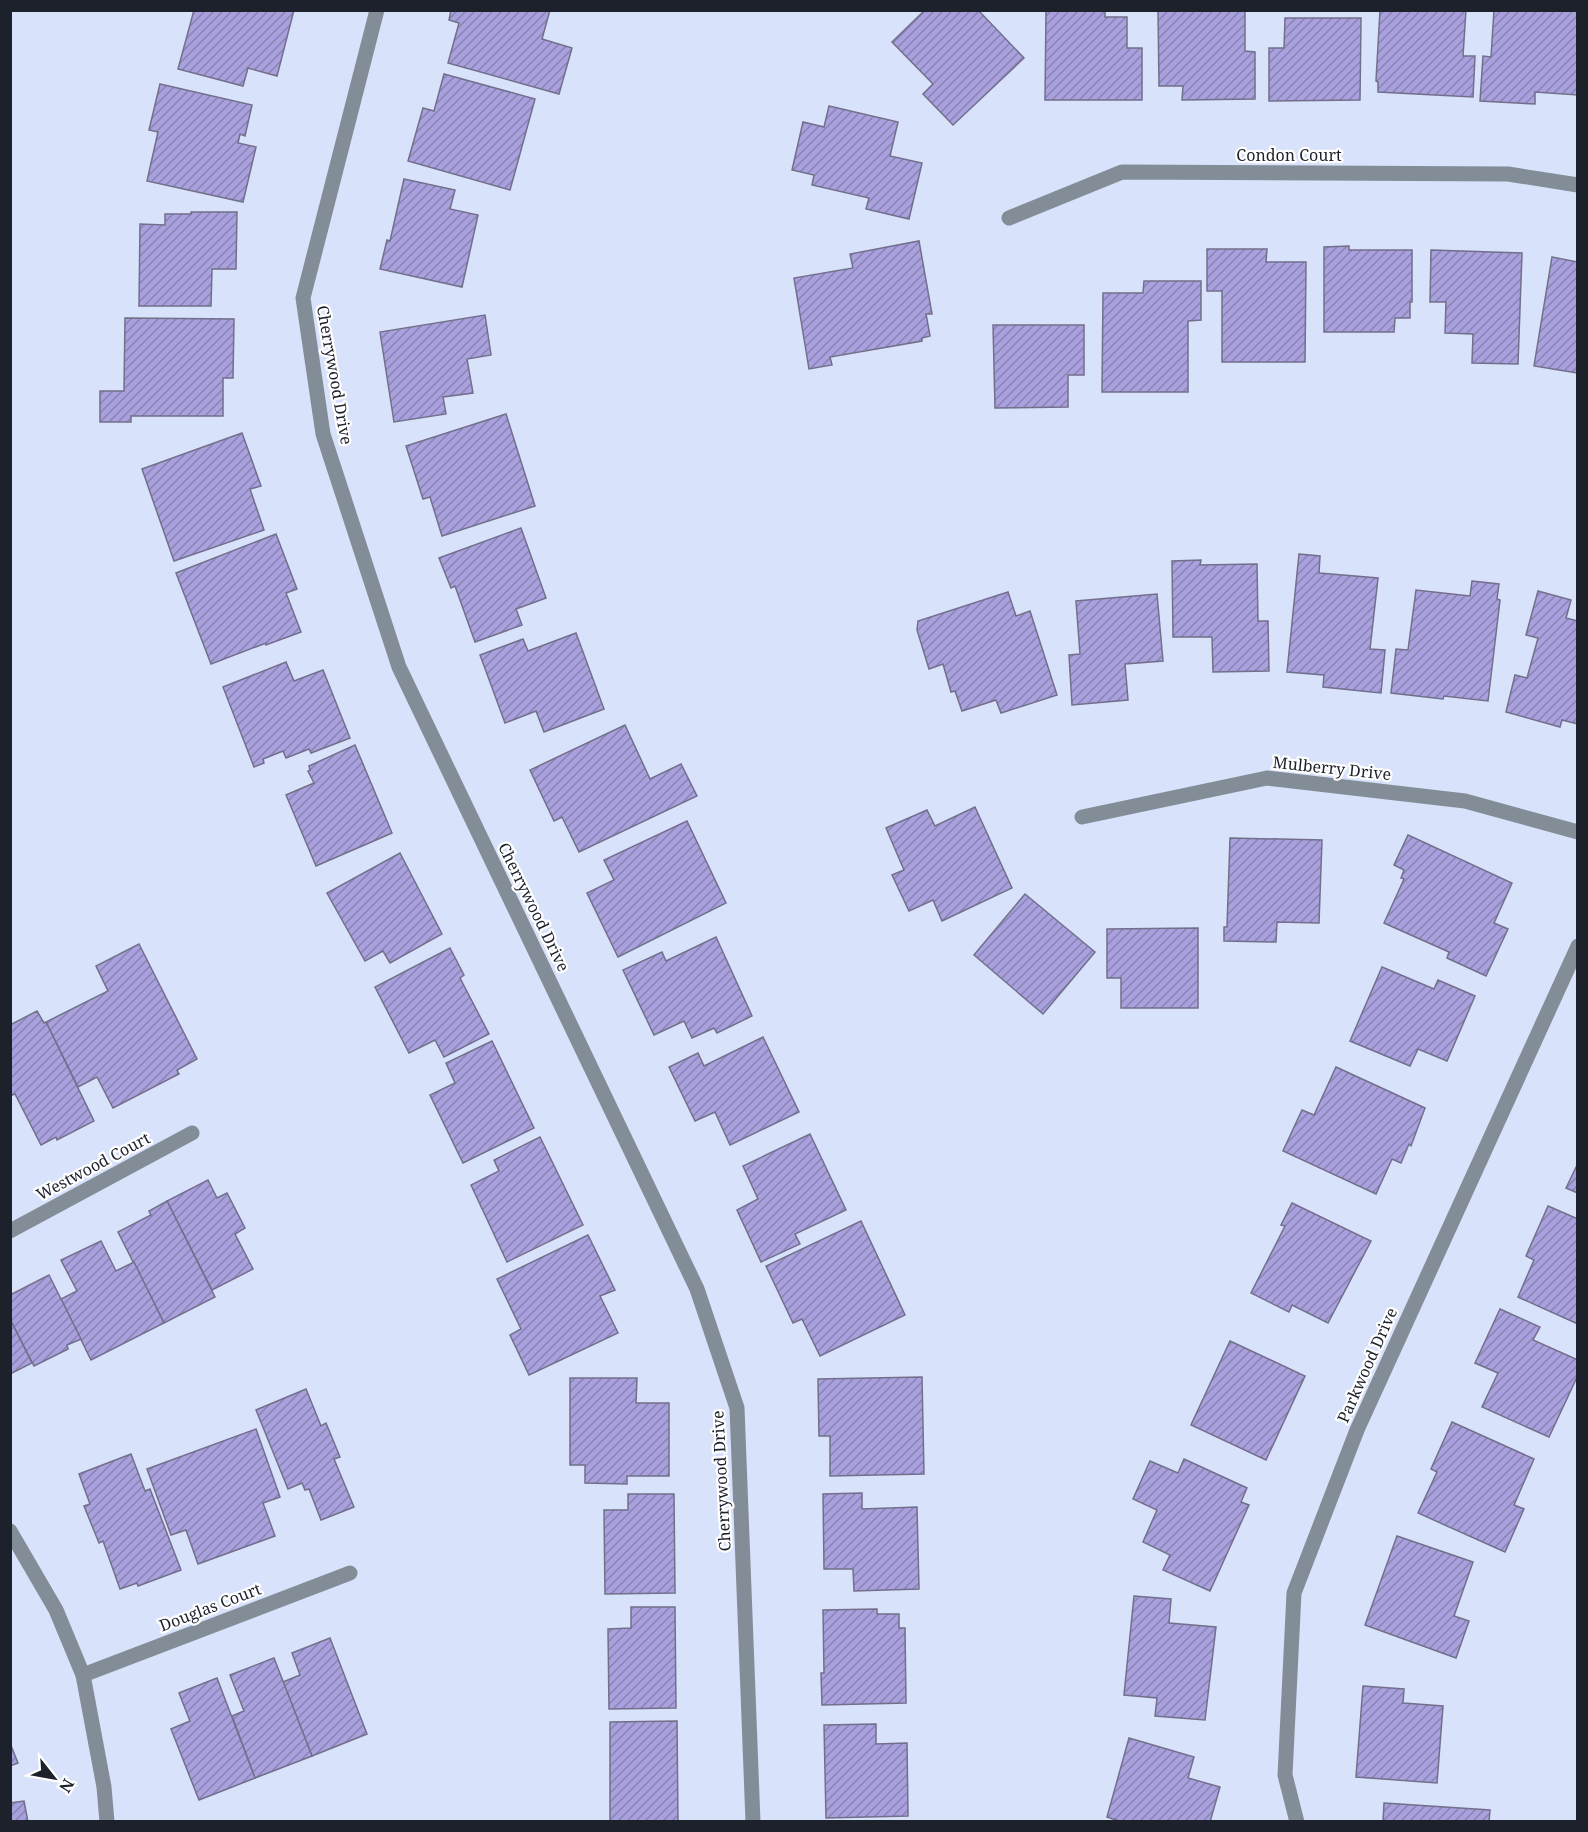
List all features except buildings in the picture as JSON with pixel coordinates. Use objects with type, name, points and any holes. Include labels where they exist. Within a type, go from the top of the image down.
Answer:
[{"type":"street","name":"Cherrywood Drive","points":[[377,10],[303,298],[323,434],[399,668],[698,1289],[737,1408],[753,1821]]},
{"type":"street","name":"Condon Court","points":[[1009,218],[1122,172],[1508,174],[1578,185]]},
{"type":"street","name":"Mulberry Drive","points":[[1082,817],[1268,778],[1465,801],[1578,832]]},
{"type":"street","name":"Parkwood Drive","points":[[1297,1821],[1284,1775],[1294,1593],[1357,1430],[1578,945]]},
{"type":"street","name":"Westwood Court","points":[[10,1231],[192,1133]]},
{"type":"street","points":[[10,1531],[56,1610],[83,1675],[104,1787],[106,1821]]},
{"type":"street","name":"Douglas Court","points":[[83,1675],[350,1573]]}]
